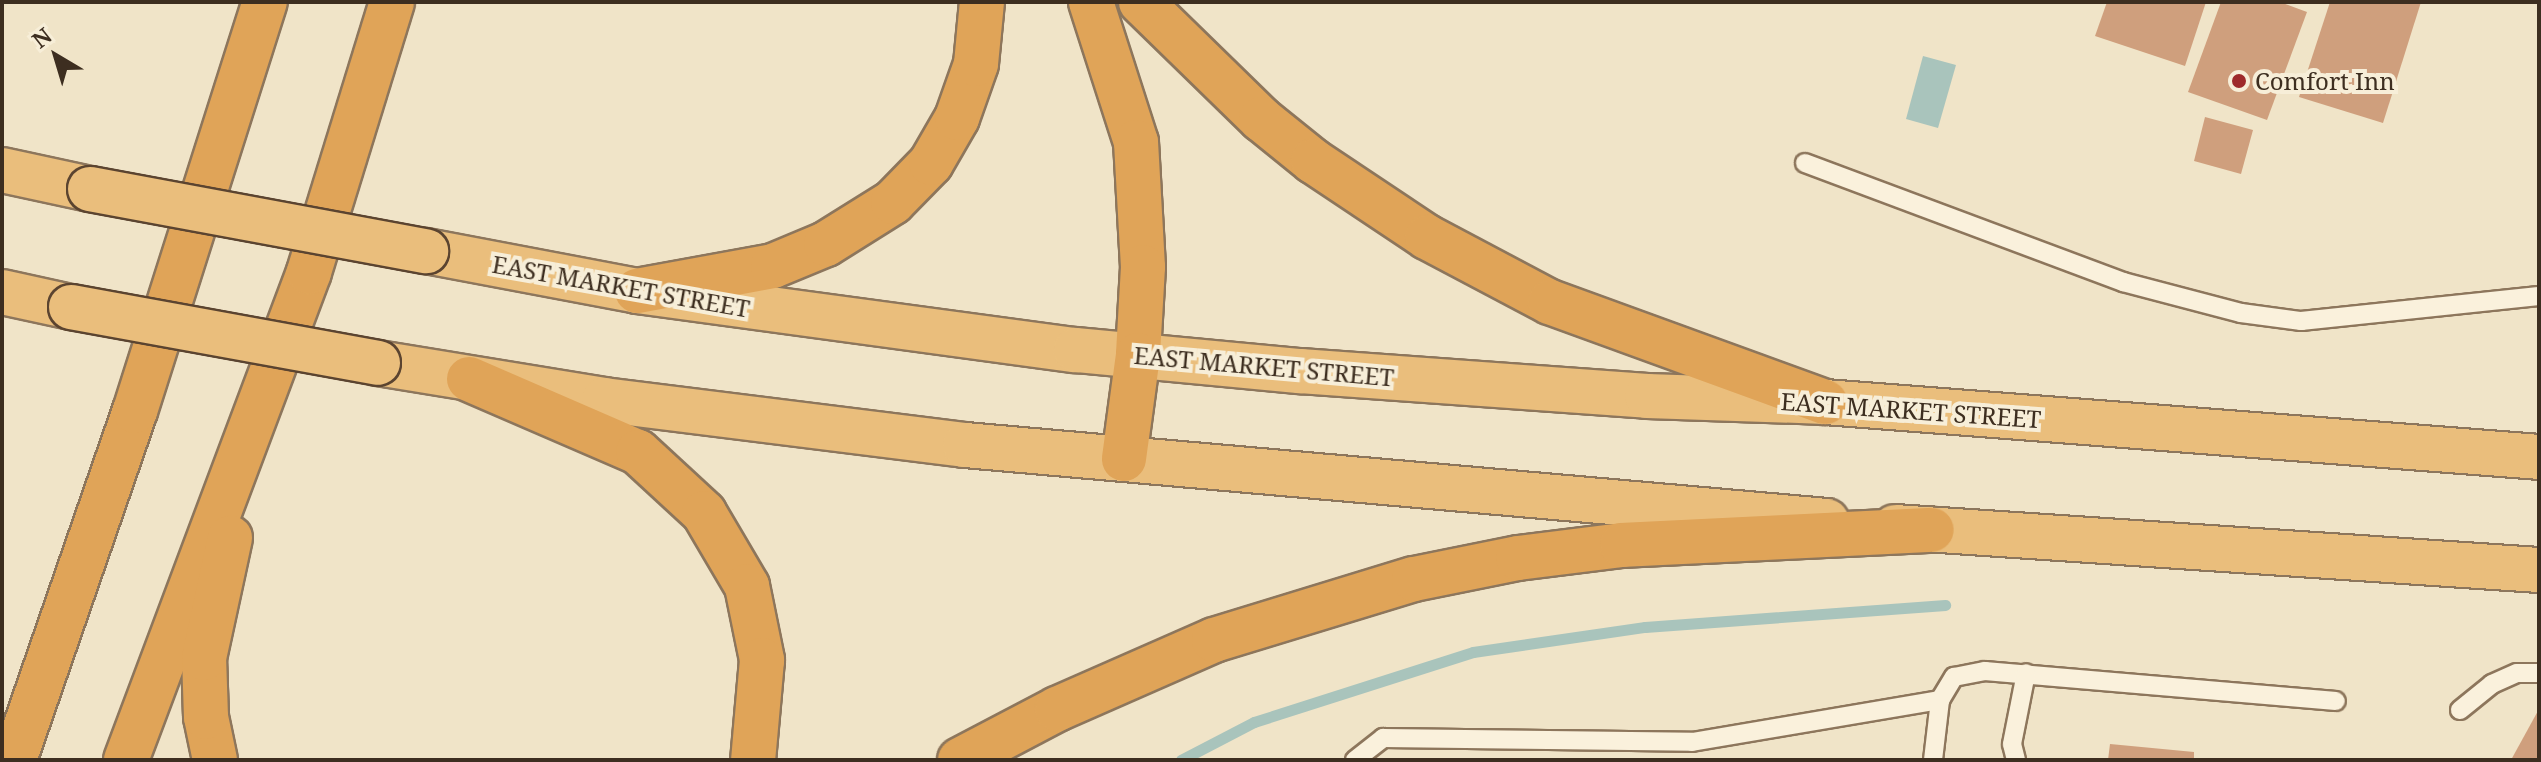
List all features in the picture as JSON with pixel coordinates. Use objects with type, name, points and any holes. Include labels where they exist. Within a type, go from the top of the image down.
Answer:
[{"type":"highway","points":[[14,760],[68,607],[265,2]]},
{"type":"highway","points":[[126,760],[243,453],[324,227],[392,2]]},
{"type":"highway","points":[[637,291],[773,266],[826,244],[893,202],[931,163],[957,118],[976,64],[982,2]]},
{"type":"highway","points":[[1091,2],[1136,142],[1143,267],[1138,355],[1124,459]]},
{"type":"highway","points":[[1141,2],[1261,119],[1332,174],[1427,237],[1550,302],[1825,402]]},
{"type":"highway","name":"EAST MARKET STREET","points":[[2,170],[637,291],[824,319],[1138,355],[1631,395],[1825,402],[2539,457]]},
{"type":"highway","points":[[2,292],[469,379],[778,424],[1124,459],[1932,530],[2539,570]]},
{"type":"highway","points":[[469,379],[638,452],[704,513],[747,586],[762,660],[758,748],[753,760]]},
{"type":"highway","points":[[215,760],[206,717],[204,658],[220,599],[243,453]]},
{"type":"highway","points":[[960,760],[1057,709],[1201,645],[1311,607],[1414,579],[1518,558],[1622,545],[1932,530]]},
{"type":"highway","points":[[2,703],[22,680],[68,607]]},
{"type":"lane","points":[[1805,163],[2123,282],[2241,313],[2301,321],[2539,296]]},
{"type":"lane","points":[[1933,760],[1940,700],[1954,677],[1985,671],[2336,701]]},
{"type":"lane","points":[[2016,760],[2012,744],[2026,673]]},
{"type":"lane","points":[[2460,710],[2492,684],[2517,673],[2539,673]]},
{"type":"lane","points":[[1355,760],[1383,738],[1692,742],[1940,700]]},
{"type":"water","points":[[1923,56],[1956,65],[1938,128],[1906,119]]},
{"type":"building","points":[[2107,2],[2206,2],[2185,66],[2095,36]]},
{"type":"building","points":[[2221,2],[2280,2],[2307,12],[2267,120],[2188,92]]},
{"type":"building","points":[[2330,2],[2421,2],[2383,123],[2299,97]]},
{"type":"building","points":[[2205,117],[2253,130],[2241,174],[2194,161]]},
{"type":"building","points":[[2539,709],[2539,760],[2511,760]]},
{"type":"building","points":[[2110,744],[2194,752],[2194,760],[2108,760]]},
{"type":"waterway","points":[[1181,760],[1254,722],[1473,652],[1645,627],[1945,605]]},
{"type":"place","name":"Comfort Inn","points":[[2239,81]]}]
